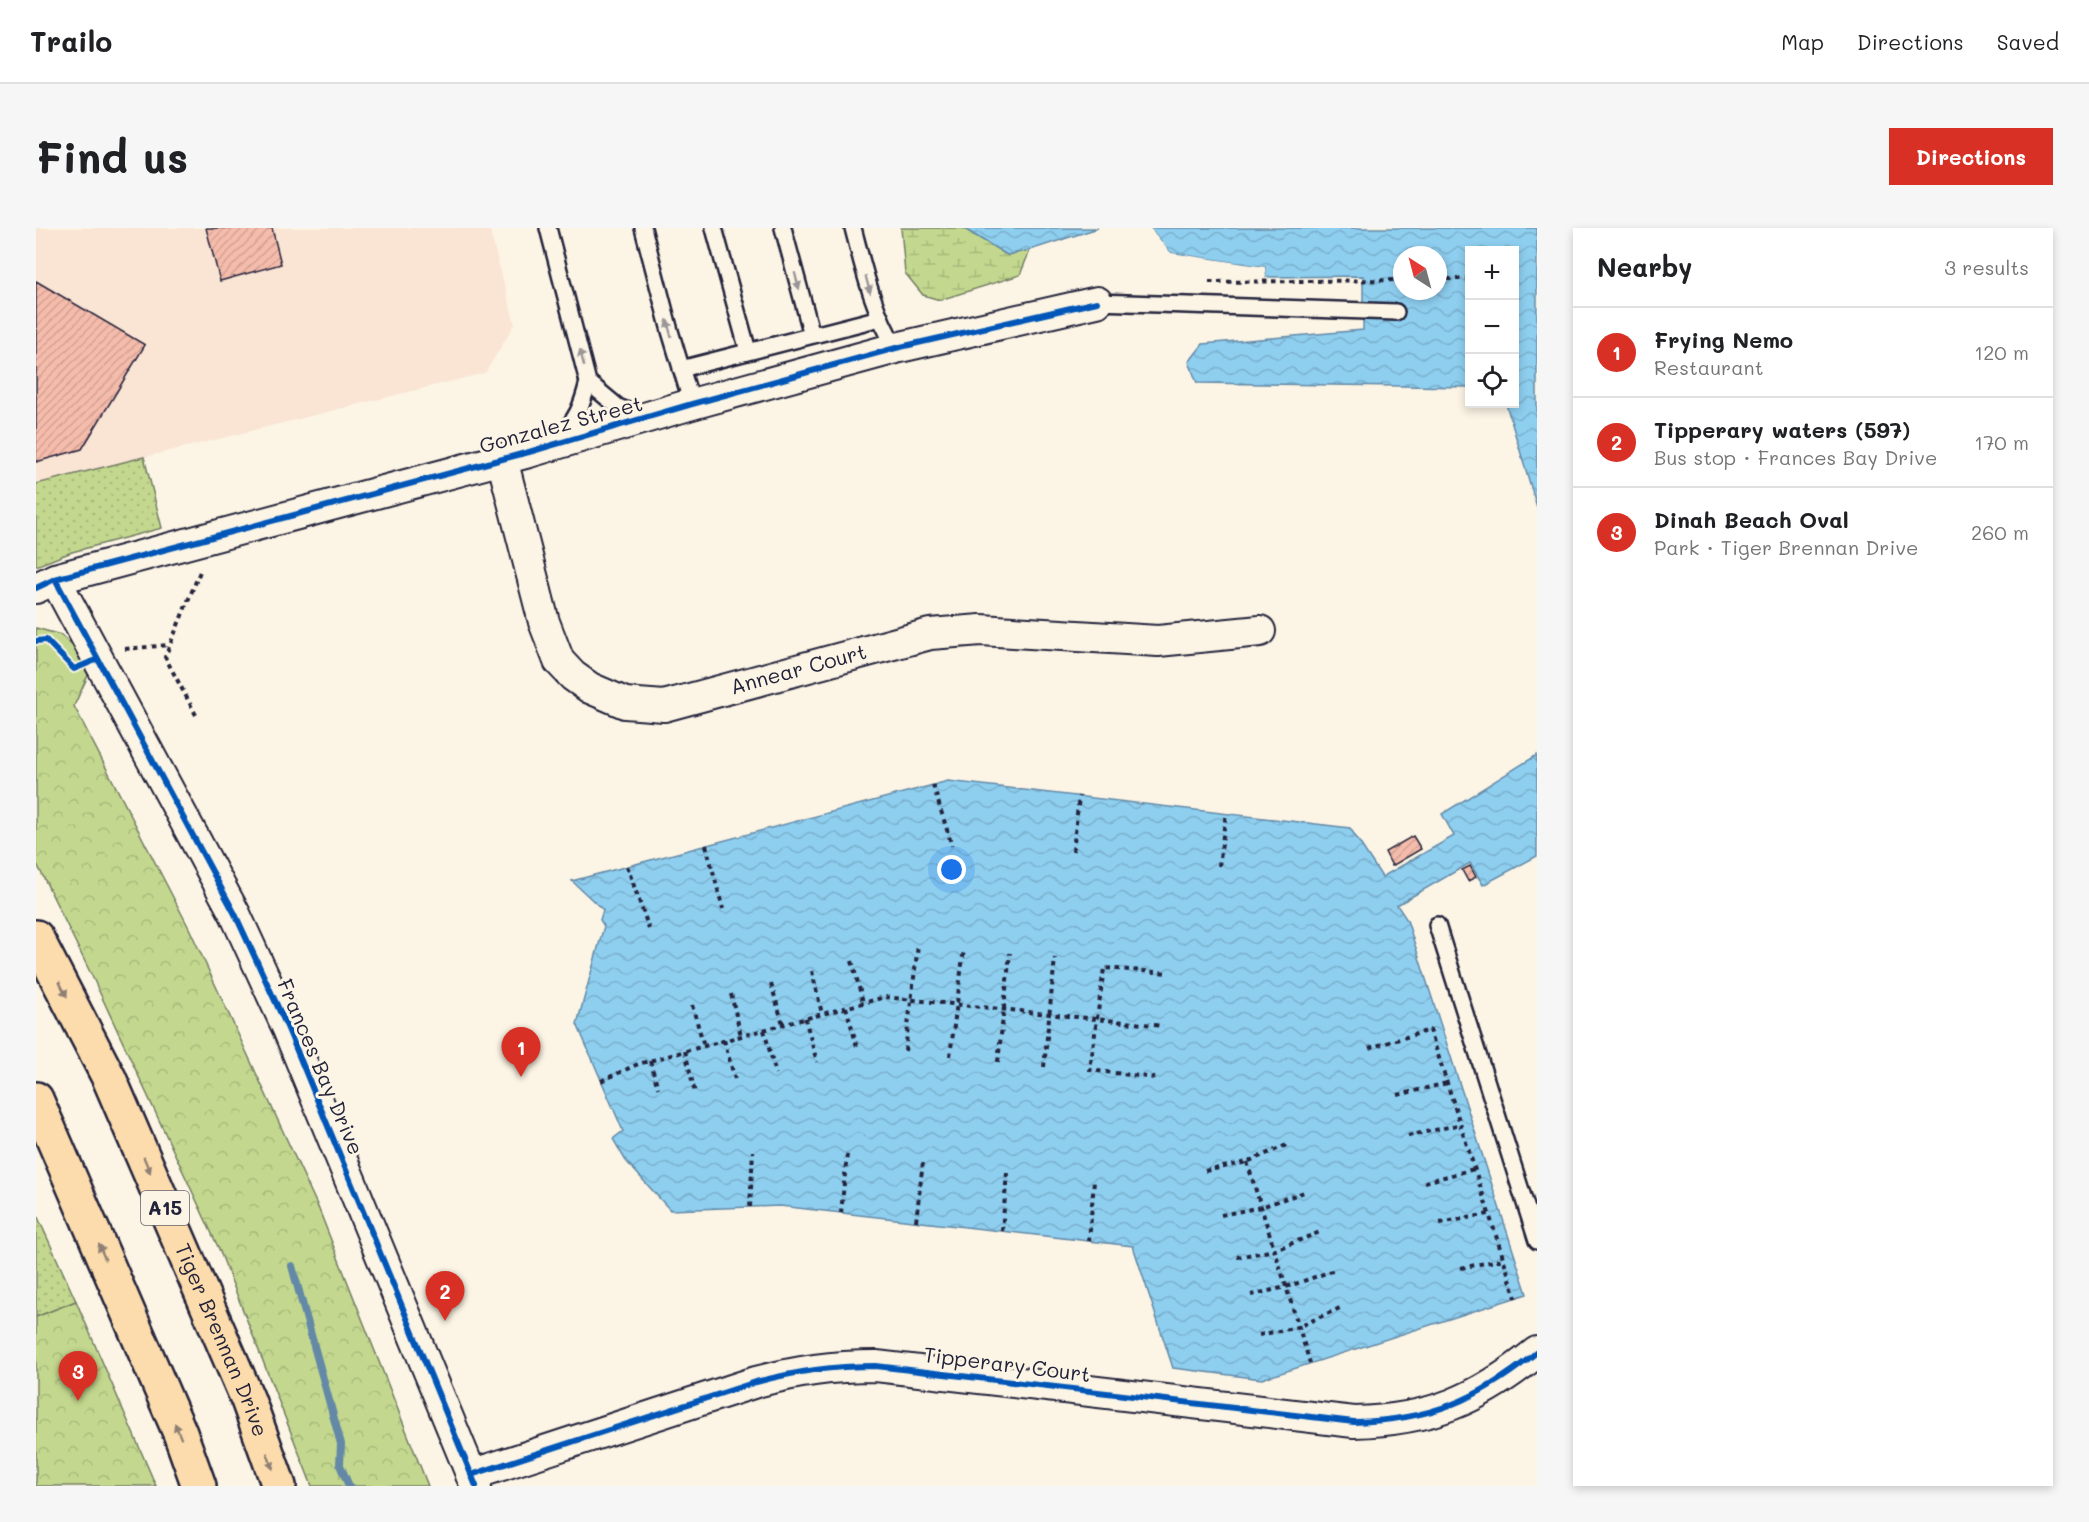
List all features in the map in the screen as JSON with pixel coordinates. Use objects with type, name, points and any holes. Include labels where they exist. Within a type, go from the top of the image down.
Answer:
[{"type":"main road","name":"Tiger Brennan Drive","points":[[36,937],[109,1078],[248,1400],[279,1486]]},
{"type":"main road","points":[[36,1099],[180,1433],[199,1486]]},
{"type":"street","name":"Gonzalez Street","points":[[45,583],[516,456],[655,417],[692,404],[896,348],[1097,302]]},
{"type":"street","name":"Annear Court","points":[[516,456],[544,622],[558,661],[573,676],[591,688],[625,703],[664,706],[930,634],[981,630],[1158,641],[1260,631]]},
{"type":"street","name":"Frances Bay Drive","points":[[45,583],[98,659],[235,914],[288,1029],[473,1481]]},
{"type":"street","name":"Tipperary Court","points":[[473,1481],[756,1382],[801,1371],[838,1366],[876,1366],[1354,1422],[1413,1417],[1444,1408],[1497,1383],[1537,1352]]},
{"type":"lane","points":[[516,456],[558,437],[572,424],[582,406],[588,382],[548,228]]},
{"type":"lane","points":[[643,228],[692,404]]},
{"type":"lane","points":[[714,228],[748,351]]},
{"type":"lane","points":[[783,228],[812,335]]},
{"type":"lane","points":[[853,228],[873,301],[896,348]]},
{"type":"lane","points":[[1097,302],[1396,312]]},
{"type":"lane","points":[[681,369],[880,318]]},
{"type":"lane","points":[[588,382],[618,407],[637,416],[655,417]]},
{"type":"lane","points":[[1437,925],[1537,1241]]},
{"type":"path","points":[[1447,279],[1465,279]]},
{"type":"path","points":[[1199,283],[1393,280]]},
{"type":"path","points":[[196,715],[165,657],[203,565]]},
{"type":"path","points":[[98,659],[127,648],[169,645]]},
{"type":"path","points":[[933,785],[952,846]]},
{"type":"path","points":[[1073,851],[1079,796]]},
{"type":"path","points":[[1219,866],[1226,813]]},
{"type":"path","points":[[706,845],[723,909]]},
{"type":"path","points":[[627,866],[649,929]]},
{"type":"path","points":[[905,1052],[918,945]]},
{"type":"path","points":[[950,1056],[964,949]]},
{"type":"path","points":[[998,1062],[1010,954]]},
{"type":"path","points":[[1044,1067],[1055,958]]},
{"type":"path","points":[[852,961],[863,1002]]},
{"type":"path","points":[[1155,1078],[1090,1070],[1096,1019],[1104,968],[1169,973]]},
{"type":"path","points":[[812,972],[822,1014]]},
{"type":"path","points":[[771,984],[783,1024]]},
{"type":"path","points":[[731,994],[741,1036]]},
{"type":"path","points":[[601,1081],[650,1061],[885,997],[1164,1026]]},
{"type":"path","points":[[692,1005],[704,1046]]},
{"type":"path","points":[[846,1007],[858,1050]]},
{"type":"path","points":[[805,1018],[817,1062]]},
{"type":"path","points":[[764,1030],[776,1074]]},
{"type":"path","points":[[1369,1048],[1430,1030],[1516,1298]]},
{"type":"path","points":[[724,1040],[736,1083]]},
{"type":"path","points":[[685,1051],[695,1093]]},
{"type":"path","points":[[650,1061],[658,1088]]},
{"type":"path","points":[[1398,1095],[1447,1083]]},
{"type":"path","points":[[1408,1136],[1457,1125]]},
{"type":"path","points":[[1204,1171],[1247,1162],[1289,1144]]},
{"type":"path","points":[[750,1207],[753,1151]]},
{"type":"path","points":[[841,1213],[847,1154]]},
{"type":"path","points":[[916,1221],[923,1162]]},
{"type":"path","points":[[1247,1162],[1310,1363]]},
{"type":"path","points":[[1425,1182],[1474,1169]]},
{"type":"path","points":[[1002,1232],[1007,1173]]},
{"type":"path","points":[[1089,1241],[1094,1181]]},
{"type":"path","points":[[1221,1215],[1261,1207],[1307,1191]]},
{"type":"path","points":[[1440,1223],[1489,1214]]},
{"type":"path","points":[[1237,1257],[1275,1250],[1320,1232]]},
{"type":"path","points":[[1461,1268],[1504,1259]]},
{"type":"path","points":[[1251,1295],[1286,1287],[1335,1270]]},
{"type":"path","points":[[1259,1335],[1298,1327],[1342,1307]]},
{"type":"shaded area","points":[[36,228],[489,228],[515,324],[485,373],[36,484]]},
{"type":"green space","points":[[901,228],[963,228],[1007,255],[1030,250],[1020,275],[940,300],[923,295],[905,273]]},
{"type":"green space","points":[[144,457],[162,528],[72,552],[36,566],[36,484]]},
{"type":"green space","points":[[36,628],[61,635],[84,657],[91,669],[74,706],[189,928],[318,1207],[428,1486],[312,1486],[219,1249],[92,976],[36,862]]},
{"type":"green space","points":[[36,1213],[76,1301],[36,1317]]},
{"type":"green space","points":[[76,1301],[156,1486],[36,1486],[36,1317]]},
{"type":"water","points":[[963,228],[1098,228],[1007,255]]},
{"type":"water","points":[[1150,228],[1537,228],[1537,507],[1507,408],[1519,408],[1519,246],[1465,246],[1465,387],[1197,383],[1189,362],[1203,344],[1363,330],[1363,276],[1266,277],[1265,267],[1171,253]]},
{"type":"water","points":[[1537,755],[1537,856],[1483,885],[1470,863],[1397,905],[1407,920],[1527,1294],[1262,1379],[1173,1368],[1133,1246],[780,1206],[670,1210],[626,1161],[613,1139],[623,1131],[577,1024],[604,926],[600,920],[603,910],[572,881],[948,781],[1350,828],[1382,877],[1454,836],[1442,814]]},
{"type":"pier","points":[[1147,228],[1150,228],[1171,253],[1265,267],[1266,277],[1263,277],[1263,269],[1170,255]]},
{"type":"building","points":[[206,228],[272,228],[281,264],[220,281]]},
{"type":"building","points":[[36,281],[145,345],[82,449],[36,462]]},
{"type":"building","points":[[1413,836],[1421,849],[1392,866],[1385,852]]},
{"type":"building","points":[[1470,866],[1476,877],[1468,881],[1462,870]]},
{"type":"waterway","points":[[292,1266],[341,1444],[340,1465],[349,1486]]},
{"type":"cycle path","points":[[36,588],[55,579],[529,452],[896,348],[1097,302]]},
{"type":"cycle path","points":[[55,579],[235,914],[288,1029],[476,1486]]},
{"type":"cycle path","points":[[36,641],[46,640],[74,669],[98,659]]},
{"type":"cycle path","points":[[471,1475],[756,1382],[830,1368],[876,1366],[1354,1422],[1407,1417],[1452,1404],[1494,1383],[1537,1352]]},
{"type":"place","name":"Frying Nemo","points":[[521,1077]]},
{"type":"place","name":"Tipperary waters (597)","points":[[445,1321]]},
{"type":"place","name":"Dinah Beach Oval","points":[[78,1401]]}]
